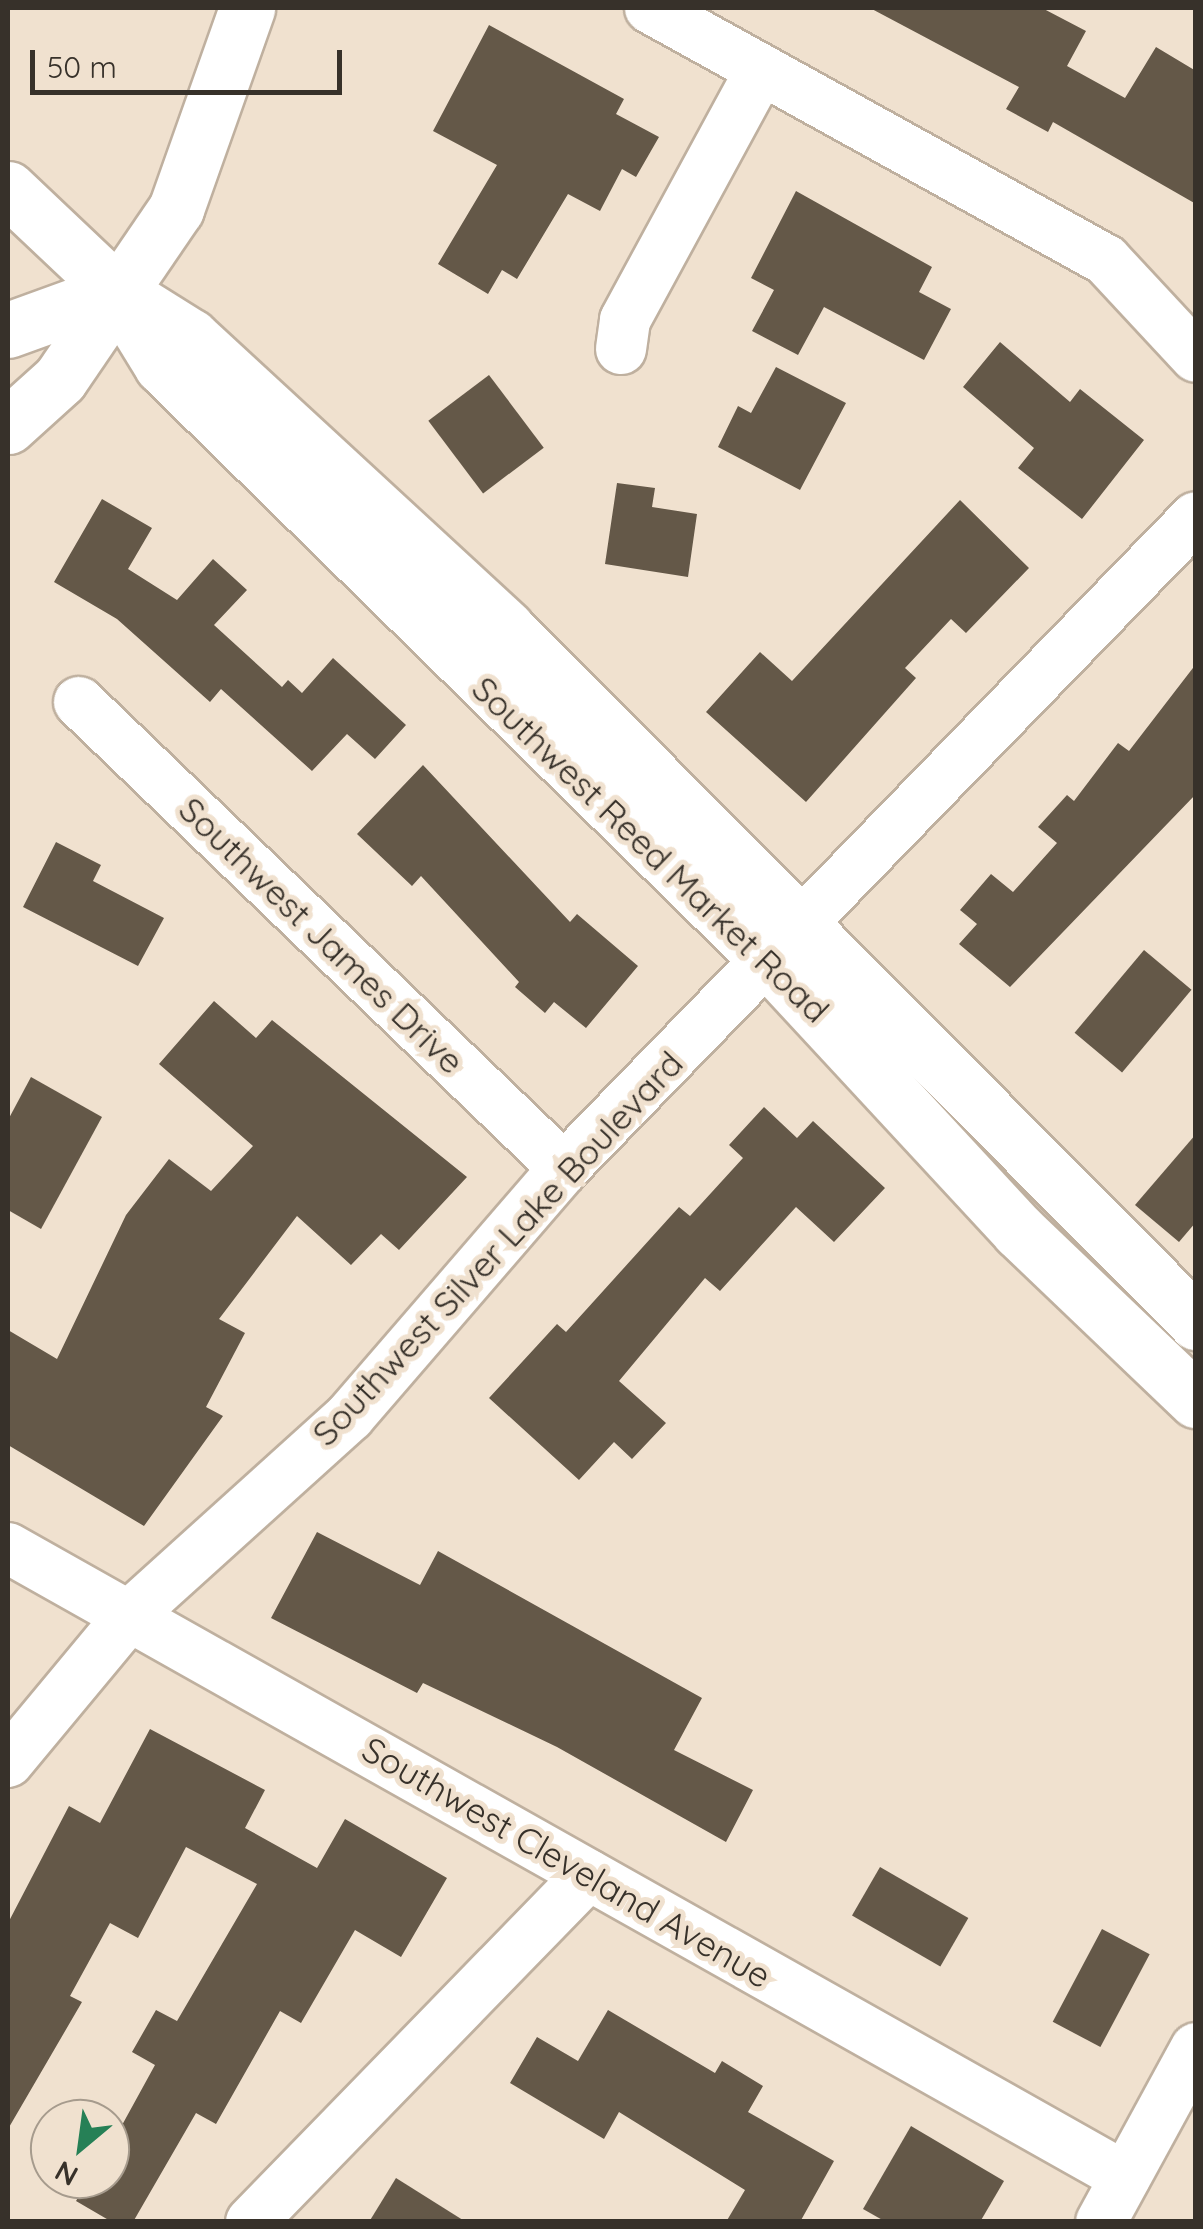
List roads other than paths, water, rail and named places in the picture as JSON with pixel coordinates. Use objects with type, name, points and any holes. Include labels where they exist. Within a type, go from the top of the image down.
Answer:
[{"type":"main road","points":[[8,426],[60,379],[116,291],[176,209],[248,8]]},
{"type":"main road","name":"Southwest Reed Market Road","points":[[8,189],[116,291],[162,366],[1196,1322]]},
{"type":"main road","points":[[8,330],[116,291]]},
{"type":"main road","name":"Southwest Reed Market Road","points":[[785,941],[1019,1230],[1196,1400]]},
{"type":"street","points":[[650,8],[1106,260],[1196,356]]},
{"type":"street","points":[[621,349],[625,320],[760,70]]},
{"type":"street","name":"Southwest Silver Lake Boulevard","points":[[8,1762],[131,1614],[350,1416],[564,1168],[1196,517]]},
{"type":"street","name":"Southwest James Drive","points":[[80,702],[564,1168]]},
{"type":"street","name":"Southwest Cleveland Avenue","points":[[8,1548],[1125,2177]]},
{"type":"street","points":[[252,2222],[588,1876]]},
{"type":"street","points":[[1101,2222],[1196,2048]]}]
